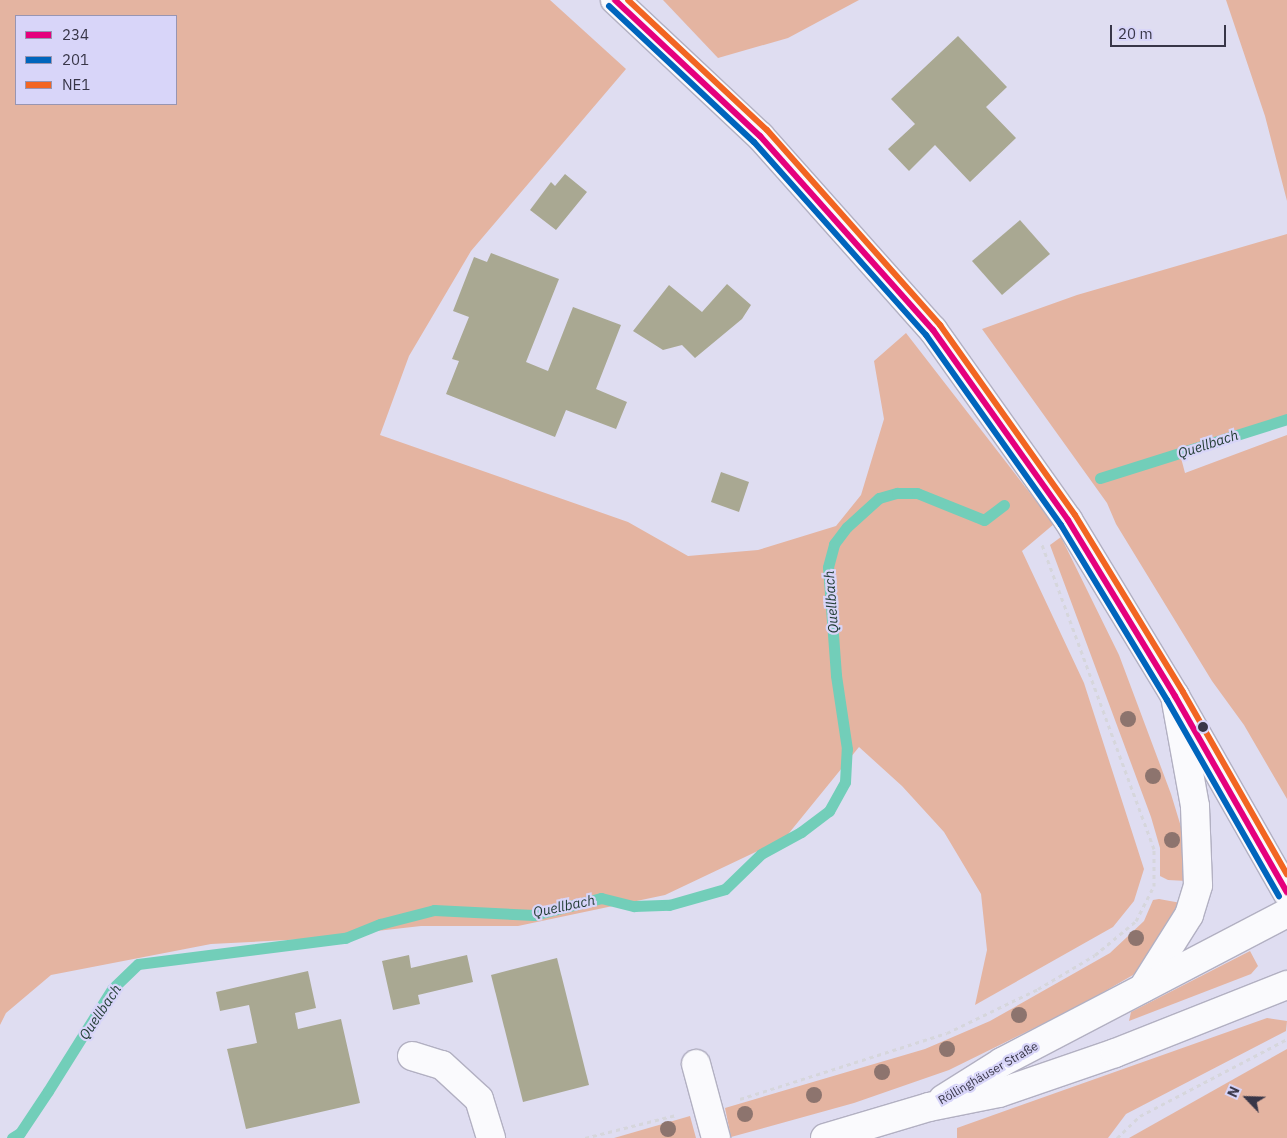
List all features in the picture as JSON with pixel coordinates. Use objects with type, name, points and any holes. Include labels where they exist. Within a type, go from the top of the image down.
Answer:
[{"type":"main road","points":[[615,0],[760,136],[933,330],[1068,520],[1175,696],[1287,892]]},
{"type":"main road","points":[[1140,991],[1189,915],[1198,885],[1195,806],[1175,696]]},
{"type":"main road","name":"Röllinghäuser Straße","points":[[929,1107],[1002,1062],[1287,913]]},
{"type":"main road","name":"Röllinghäuser Straße","points":[[825,1138],[929,1107],[1000,1094],[1115,1053],[1287,985]]},
{"type":"main road","points":[[412,1056],[442,1065],[479,1099],[491,1138]]},
{"type":"main road","points":[[696,1064],[716,1138]]},
{"type":"path","points":[[586,1138],[708,1107],[947,1033],[1038,989],[1095,954],[1136,921],[1154,886],[1154,849],[1040,545],[1068,520]]},
{"type":"path","points":[[1117,1138],[1140,1116],[1287,1038]]},
{"type":"shaded area","points":[[0,0],[550,0],[626,69],[471,251],[409,356],[380,435],[628,522],[688,556],[758,550],[836,526],[861,495],[884,419],[874,361],[906,333],[1054,524],[1022,551],[1084,683],[1144,869],[1134,901],[1113,927],[975,1005],[987,950],[981,894],[944,832],[902,786],[859,747],[785,838],[665,895],[518,926],[421,926],[306,939],[211,944],[51,975],[6,1013],[0,1025]]},
{"type":"shaded area","points":[[663,0],[859,0],[788,38],[718,58]]},
{"type":"shaded area","points":[[1226,0],[1287,0],[1287,201],[1265,116]]},
{"type":"shaded area","points":[[1287,234],[1287,419],[1180,454],[1185,473],[1287,435],[1287,799],[1244,725],[1212,681],[1116,524],[1107,503],[982,329],[1077,295]]},
{"type":"shaded area","points":[[1061,537],[1119,655],[1171,794],[1185,840],[1187,881],[1168,880],[1160,876],[1160,848],[1151,817],[1050,545]]},
{"type":"shaded area","points":[[1159,899],[1181,903],[1146,964],[1133,975],[1081,1005],[949,1070],[854,1103],[731,1137],[725,1108],[925,1049],[990,1021],[1110,953],[1144,921],[1153,900]]},
{"type":"shaded area","points":[[1250,951],[1258,966],[1251,974],[1129,1021],[1131,1012]]},
{"type":"shaded area","points":[[1267,1018],[1287,1021],[1286,1031],[1126,1114],[1108,1138],[957,1138],[957,1128]]},
{"type":"shaded area","points":[[1287,1049],[1287,1138],[1129,1138]]},
{"type":"shaded area","points":[[690,1116],[696,1138],[614,1138]]},
{"type":"building","points":[[958,36],[1007,87],[986,107],[1016,138],[970,182],[935,145],[909,171],[888,149],[915,124],[891,99]]},
{"type":"building","points":[[565,174],[587,192],[556,230],[530,210],[551,182],[555,186]]},
{"type":"building","points":[[1020,220],[1050,254],[1002,295],[972,261]]},
{"type":"building","points":[[491,253],[559,279],[526,362],[548,371],[573,307],[621,325],[596,389],[627,402],[616,429],[566,410],[555,437],[446,394],[459,361],[452,359],[469,317],[453,311],[474,257],[487,262]]},
{"type":"building","points":[[727,284],[751,305],[742,319],[695,358],[682,345],[663,350],[633,331],[669,285],[702,312]]},
{"type":"building","points":[[721,472],[749,482],[739,512],[711,502]]},
{"type":"building","points":[[409,955],[411,968],[467,955],[473,982],[418,995],[420,1004],[393,1010],[382,961]]},
{"type":"building","points":[[557,958],[589,1085],[523,1102],[491,975]]},
{"type":"building","points":[[308,971],[316,1008],[295,1013],[298,1029],[341,1019],[360,1103],[246,1129],[227,1049],[257,1043],[249,1005],[220,1011],[216,992]]},
{"type":"waterway","name":"Quellbach","points":[[1100,478],[1287,419]]},
{"type":"waterway","name":"Quellbach","points":[[12,1138],[20,1133],[112,989],[138,964],[345,938],[380,924],[434,910],[534,915],[601,898],[634,906],[669,905],[725,889],[761,854],[801,832],[829,811],[845,782],[847,749],[836,675],[828,567],[834,544],[847,527],[879,498],[897,493],[917,493],[984,520],[1004,505]]},
{"type":"transit line","name":"234","points":[[615,0],[760,136],[933,330],[1068,520],[1175,696],[1287,892]]},
{"type":"transit line","name":"NE1","points":[[628,0],[767,130],[940,325],[1075,515],[1183,692],[1287,874]]},
{"type":"transit line","name":"201","points":[[609,6],[754,142],[926,335],[1061,525],[1167,700],[1279,896]]}]
